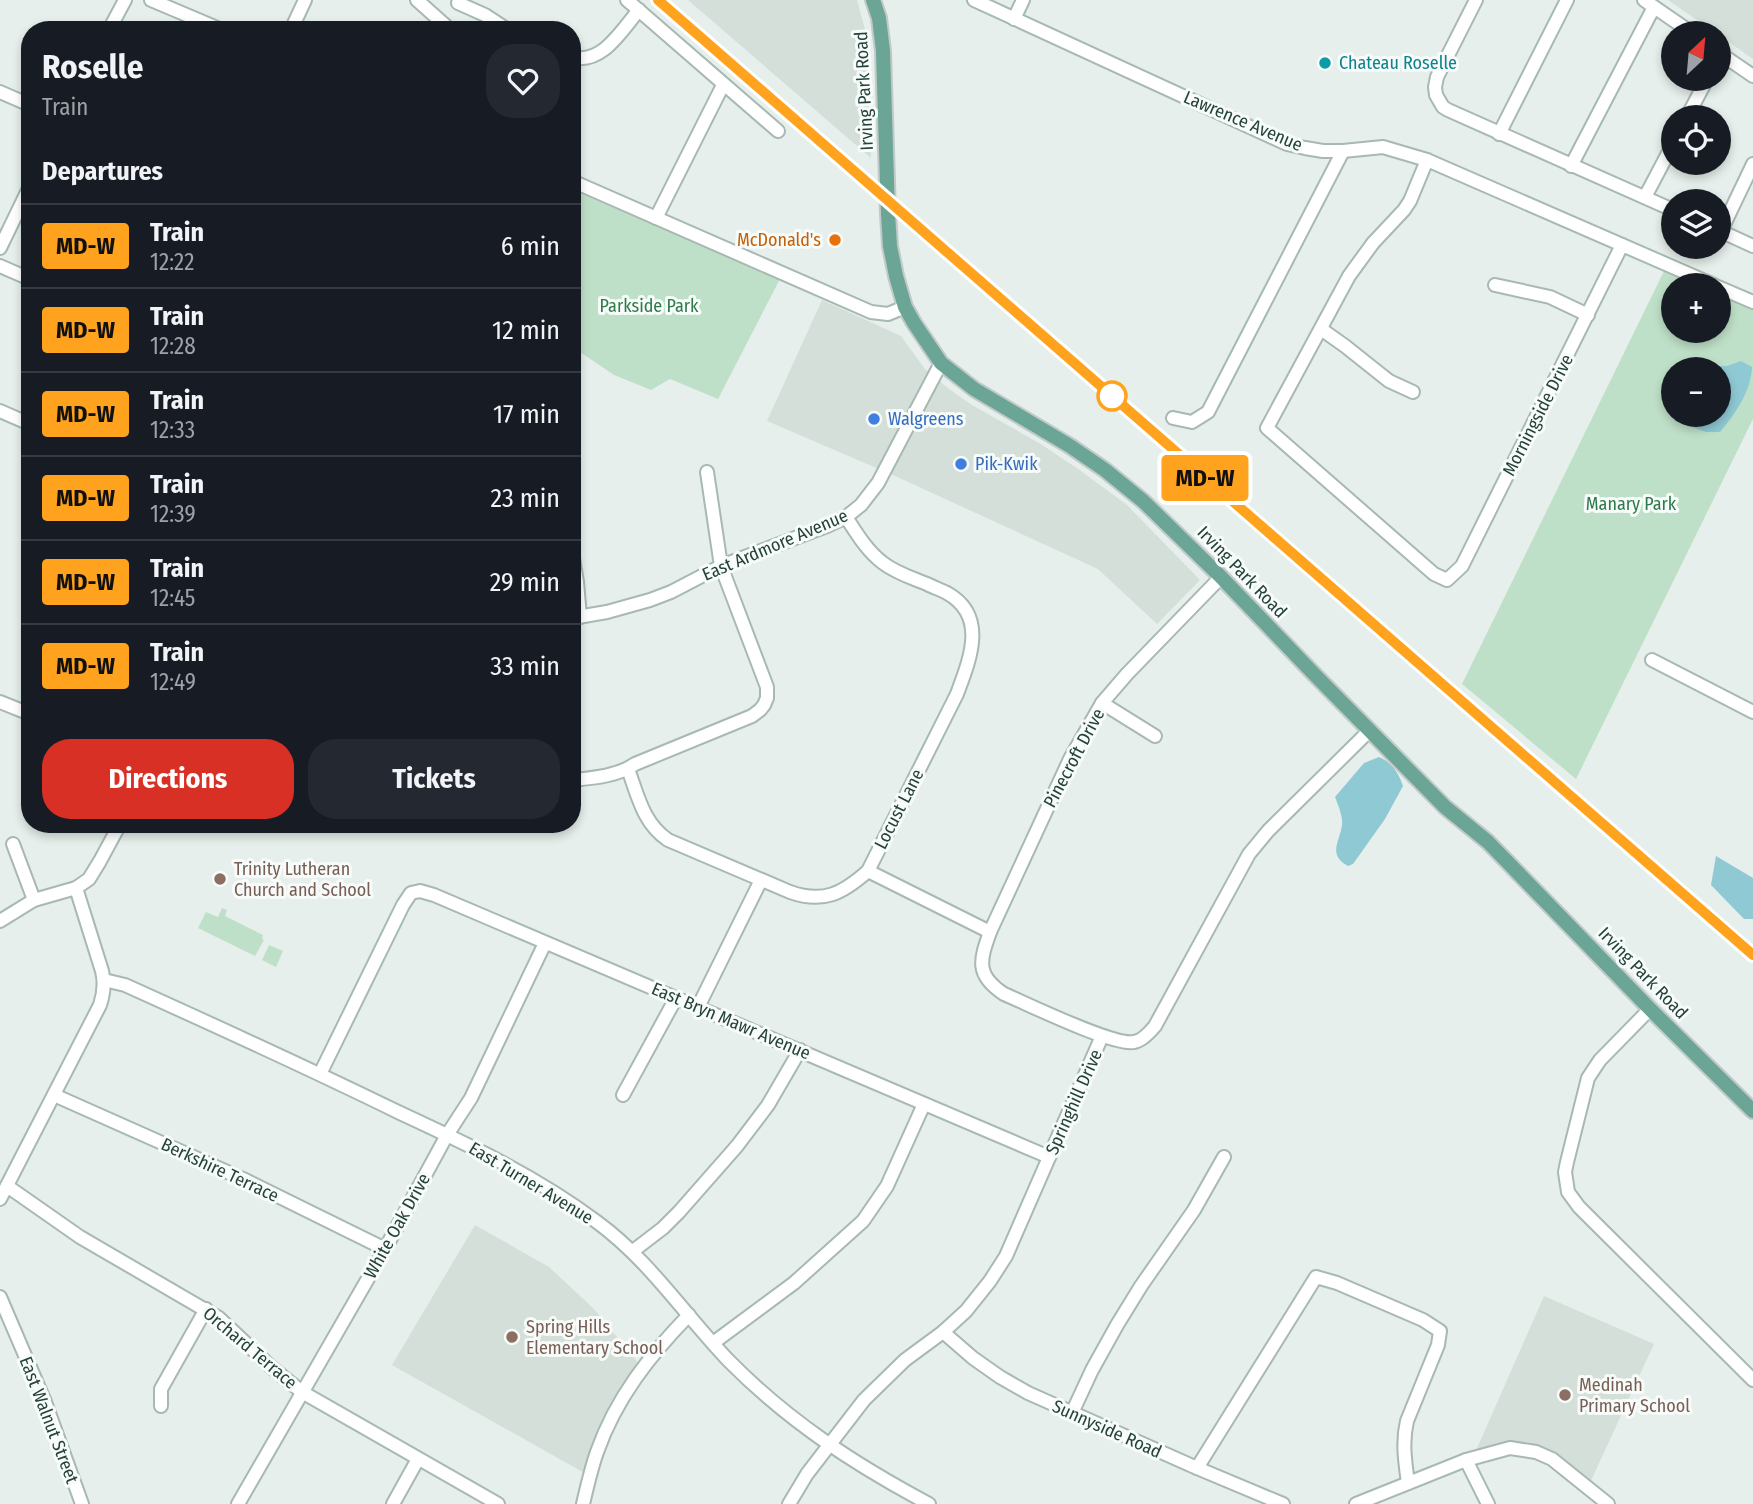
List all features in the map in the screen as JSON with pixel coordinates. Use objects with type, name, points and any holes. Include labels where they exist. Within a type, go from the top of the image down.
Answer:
[{"type":"main road","name":"Irving Park Road","points":[[873,0],[879,18],[883,51],[890,246],[905,307],[941,363],[974,389],[1070,446],[1143,501],[1221,577],[1445,807],[1488,842],[1753,1111]]},
{"type":"street","points":[[114,21],[125,0]]},
{"type":"street","points":[[151,0],[201,21]]},
{"type":"street","points":[[295,21],[305,0]]},
{"type":"street","points":[[417,0],[439,21]]},
{"type":"street","points":[[627,0],[778,131]]},
{"type":"street","name":"Lawrence Avenue","points":[[974,0],[1287,144],[1343,151],[1383,146],[1427,160],[1686,273]]},
{"type":"street","points":[[1014,19],[1023,0]]},
{"type":"street","points":[[1476,0],[1437,77],[1436,94],[1443,107],[1661,204]]},
{"type":"street","points":[[1499,134],[1567,0]]},
{"type":"street","points":[[449,21],[458,1],[494,21]]},
{"type":"street","points":[[1571,166],[1649,3],[1675,21]]},
{"type":"street","points":[[581,58],[587,59],[601,53],[639,10]]},
{"type":"street","points":[[1731,62],[1753,76]]},
{"type":"street","points":[[656,218],[723,85]]},
{"type":"street","points":[[0,92],[21,101]]},
{"type":"street","points":[[1173,418],[1192,422],[1208,412],[1343,151]]},
{"type":"street","points":[[1413,392],[1389,381],[1321,329],[1359,261],[1410,201],[1427,160]]},
{"type":"street","points":[[1731,208],[1753,164]]},
{"type":"street","points":[[1645,197],[1661,167]]},
{"type":"street","points":[[581,185],[871,312],[888,314],[905,307]]},
{"type":"street","points":[[0,247],[21,204]]},
{"type":"street","points":[[1731,235],[1753,246]]},
{"type":"street","name":"Morningside Drive","points":[[1321,329],[1267,428],[1434,574],[1447,580],[1462,566],[1622,245]]},
{"type":"street","points":[[0,266],[21,275]]},
{"type":"street","points":[[1495,285],[1550,297],[1588,315]]},
{"type":"street","name":"Lawrence Avenue","points":[[1731,292],[1753,302]]},
{"type":"street","name":"East Ardmore Avenue","points":[[581,616],[650,600],[721,566],[846,517],[861,505],[878,483],[941,363]]},
{"type":"street","points":[[0,411],[21,420]]},
{"type":"street","points":[[581,779],[628,769],[743,720],[760,710],[767,698],[767,687],[721,566],[707,472]]},
{"type":"street","name":"Locust Lane","points":[[628,769],[645,814],[658,833],[668,840],[761,880],[800,895],[831,896],[851,886],[868,871],[957,694],[967,669],[973,633],[970,616],[961,604],[948,594],[884,564],[866,547],[846,517]]},
{"type":"street","name":"Pinecroft Drive","points":[[1102,1036],[995,988],[982,969],[982,954],[1070,758],[1102,704],[1127,674],[1221,577]]},
{"type":"street","points":[[1652,660],[1753,712]]},
{"type":"street","points":[[0,702],[21,710]]},
{"type":"street","points":[[1102,704],[1155,736]]},
{"type":"street","name":"Springhill Drive","points":[[789,1504],[829,1445],[879,1384],[905,1360],[943,1332],[973,1303],[990,1281],[1006,1256],[1102,1036],[1121,1042],[1136,1042],[1151,1032],[1249,854],[1268,831],[1370,730]]},
{"type":"street","points":[[0,921],[34,900],[76,888],[89,879],[115,833]]},
{"type":"street","points":[[13,844],[34,900]]},
{"type":"street","points":[[868,871],[990,932]]},
{"type":"street","points":[[698,1007],[761,880]]},
{"type":"street","points":[[0,1199],[103,995],[104,981],[76,888]]},
{"type":"street","name":"East Bryn Mawr Avenue","points":[[320,1074],[403,905],[411,893],[420,891],[1049,1157]]},
{"type":"street","name":"White Oak Drive","points":[[238,1504],[385,1249],[447,1135],[471,1098],[545,943]]},
{"type":"street","name":"East Turner Avenue","points":[[104,981],[125,985],[320,1074],[447,1135],[558,1195],[633,1251],[713,1343],[771,1400],[829,1445],[929,1504]]},
{"type":"street","points":[[623,1096],[676,998]]},
{"type":"street","points":[[1650,1009],[1601,1060],[1588,1079],[1565,1172],[1568,1192],[1579,1207],[1753,1380]]},
{"type":"street","points":[[633,1251],[679,1212],[737,1146],[768,1105],[800,1050]]},
{"type":"street","name":"Berkshire Terrace","points":[[54,1095],[243,1180],[385,1249]]},
{"type":"street","points":[[713,1343],[794,1283],[863,1221],[887,1186],[924,1104]]},
{"type":"street","points":[[1072,1413],[1117,1325],[1194,1210],[1224,1157]]},
{"type":"street","name":"Orchard Terrace","points":[[7,1186],[80,1237],[206,1309],[302,1392],[498,1504]]},
{"type":"street","points":[[1197,1468],[1315,1277],[1337,1283],[1423,1320],[1440,1331],[1438,1345],[1405,1430],[1404,1450],[1408,1483]]},
{"type":"street","name":"East Walnut Street","points":[[0,1297],[45,1402],[82,1504]]},
{"type":"street","points":[[161,1406],[161,1389],[206,1309]]},
{"type":"street","points":[[583,1504],[597,1453],[616,1408],[644,1364],[689,1314]]},
{"type":"street","name":"Sunnyside Road","points":[[943,1332],[973,1358],[1028,1393],[1283,1504]]},
{"type":"street","points":[[1356,1504],[1466,1460],[1510,1448],[1536,1452],[1552,1459],[1608,1504]]},
{"type":"street","points":[[393,1504],[418,1459]]},
{"type":"street","points":[[1466,1460],[1488,1504]]},
{"type":"shaded area","points":[[688,0],[857,0],[866,33],[871,158]]},
{"type":"shaded area","points":[[1668,0],[1753,0],[1753,59],[1731,43],[1731,21],[1699,21]]},
{"type":"shaded area","points":[[822,300],[901,336],[925,369],[949,389],[1039,443],[1127,505],[1200,580],[1157,624],[1098,569],[767,421]]},
{"type":"shaded area","name":"Spring Hills Elementary School","points":[[475,1225],[549,1267],[594,1309],[640,1365],[588,1475],[392,1365]]},
{"type":"shaded area","name":"Medinah Primary School","points":[[1544,1296],[1654,1344],[1589,1485],[1539,1450],[1474,1455]]},
{"type":"green space","name":"Parkside Park","points":[[581,194],[780,279],[718,399],[670,379],[651,390],[614,375],[581,353]]},
{"type":"green space","name":"Manary Park","points":[[1666,267],[1679,273],[1663,273]]},
{"type":"green space","name":"Manary Park","points":[[1661,277],[1661,343],[1731,343],[1731,298],[1753,309],[1753,419],[1576,779],[1462,684]]},
{"type":"green space","points":[[222,908],[227,910],[225,916],[263,935],[264,940],[255,956],[198,928],[206,912],[218,917]]},
{"type":"green space","points":[[269,945],[283,951],[276,967],[262,960]]},
{"type":"water","points":[[1741,361],[1752,367],[1746,393],[1731,417],[1731,365]]},
{"type":"water","points":[[1692,427],[1724,427],[1720,432],[1706,432]]},
{"type":"water","points":[[1379,757],[1394,769],[1403,786],[1385,819],[1353,864],[1348,866],[1336,852],[1342,822],[1335,797],[1364,763]]},
{"type":"water","points":[[1716,856],[1753,878],[1753,919],[1744,919],[1711,885]]},
{"type":"railway","points":[[658,0],[1753,955]]},
{"type":"train","name":"MD-W","points":[[658,0],[1753,955]]},
{"type":"place","name":"Chateau Roselle","points":[[1325,63]]},
{"type":"place","name":"McDonald's","points":[[835,240]]},
{"type":"place","name":"Walgreens","points":[[874,419]]},
{"type":"place","name":"Pik-Kwik","points":[[961,464]]},
{"type":"place","name":"Trinity Lutheran Church and School","points":[[220,879]]},
{"type":"place","name":"Spring Hills Elementary School","points":[[512,1337]]},
{"type":"place","name":"Medinah Primary School","points":[[1565,1395]]}]
